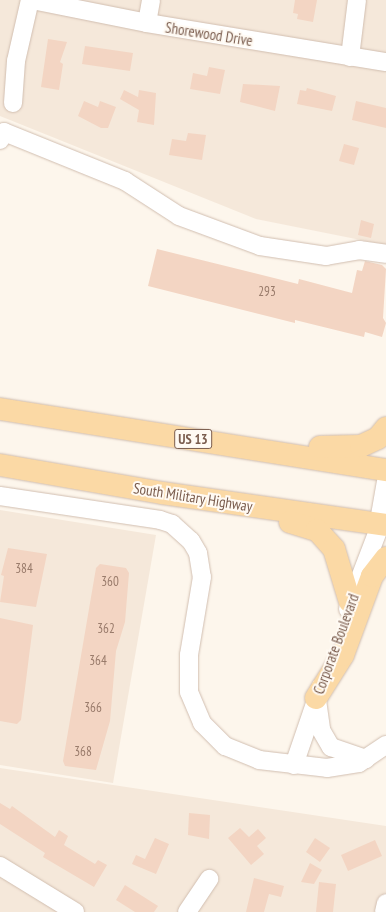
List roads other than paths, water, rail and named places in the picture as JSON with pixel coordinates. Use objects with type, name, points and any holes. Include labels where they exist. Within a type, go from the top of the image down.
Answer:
[{"type":"main road","name":"US 13","points":[[0,409],[386,470]]},
{"type":"main road","points":[[234,445],[344,449],[366,444],[386,428]]},
{"type":"main road","name":"South Military Highway","points":[[0,465],[162,493],[384,519]]},
{"type":"main road","points":[[162,493],[232,514],[308,525],[317,530],[340,562],[350,602]]},
{"type":"main road","points":[[316,698],[343,655],[372,576],[386,558]]},
{"type":"street","name":"Shorewood Drive","points":[[31,0],[147,23],[386,62]]},
{"type":"street","points":[[13,103],[8,60],[31,0]]},
{"type":"street","points":[[147,23],[151,0]]},
{"type":"street","points":[[350,57],[357,0]]},
{"type":"street","points":[[2,136],[125,181],[179,216],[260,246],[326,256],[359,250],[386,254]]},
{"type":"street","name":"Corporate Boulevard","points":[[294,765],[350,602],[384,519],[386,483]]},
{"type":"street","points":[[0,496],[160,520],[183,532],[198,553],[202,577],[188,677],[194,708],[212,736],[234,751],[259,760],[294,765],[338,768],[366,759],[386,745]]},
{"type":"street","points":[[316,698],[321,730],[331,747],[366,759]]},
{"type":"street","points":[[0,866],[75,912]]},
{"type":"street","points":[[188,912],[209,879]]},
{"type":"street","points":[[384,912],[386,903]]}]
